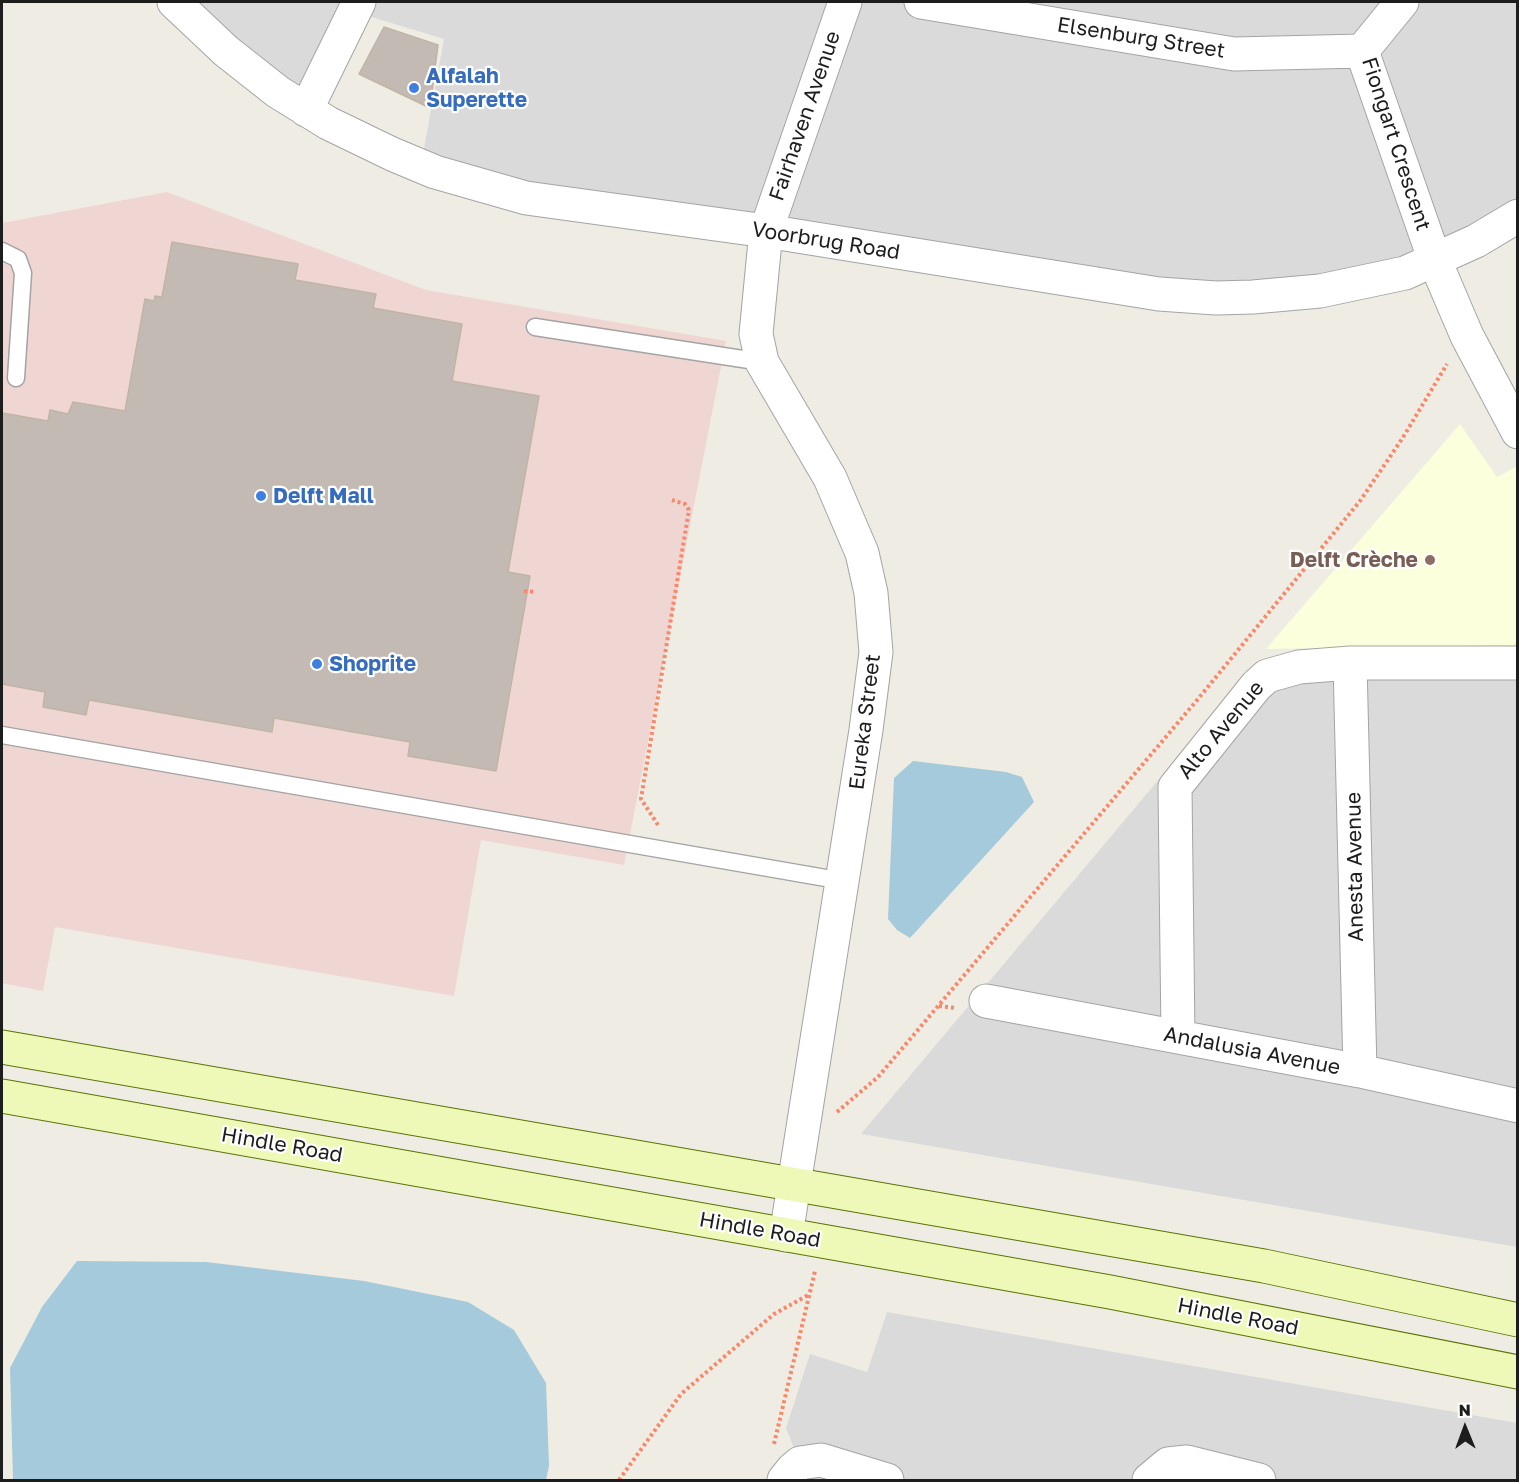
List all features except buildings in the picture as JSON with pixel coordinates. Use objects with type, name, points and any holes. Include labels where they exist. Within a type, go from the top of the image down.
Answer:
[{"type":"main road","points":[[2,1047],[1264,1266],[1518,1320]]},
{"type":"main road","name":"Hindle Road","points":[[2,1096],[1110,1292],[1518,1372]]},
{"type":"street","name":"Voorbrug Road","points":[[174,2],[226,51],[278,92],[306,110],[392,154],[435,172],[503,193],[766,231],[1159,294],[1197,297],[1253,297],[1320,291],[1405,273],[1435,261],[1518,216]]},
{"type":"street","points":[[306,110],[359,2]]},
{"type":"street","name":"Fairhaven Avenue","points":[[766,231],[845,2]]},
{"type":"street","name":"Elsenburg Street","points":[[921,2],[1234,54],[1362,51]]},
{"type":"street","name":"Fiongart Crescent","points":[[1401,2],[1362,51],[1435,261],[1467,336],[1518,432]]},
{"type":"street","name":"Eureka Street","points":[[766,231],[756,334],[762,362],[846,512],[862,553],[871,593],[876,652],[843,881],[786,1235]]},
{"type":"street","name":"Alto Avenue","points":[[1178,1037],[1175,787],[1256,686],[1267,676],[1299,666],[1350,663],[1518,663]]},
{"type":"street","name":"Anesta Avenue","points":[[1350,663],[1360,1071]]},
{"type":"street","name":"Andalusia Avenue","points":[[986,1001],[1360,1071],[1518,1106]]},
{"type":"street","points":[[784,1480],[800,1463],[821,1460],[886,1480]]},
{"type":"street","points":[[1149,1480],[1168,1464],[1187,1462],[1259,1480]]},
{"type":"lane","points":[[2,251],[18,259],[23,273],[16,378]]},
{"type":"lane","points":[[536,327],[762,362]]},
{"type":"lane","points":[[2,735],[843,881]]},
{"type":"path","points":[[833,1117],[878,1077],[1198,699],[1360,501],[1450,359]]},
{"type":"path","points":[[664,829],[656,823],[641,799],[689,510],[685,504],[672,500]]},
{"type":"path","points":[[524,591],[536,592]]},
{"type":"path","points":[[774,1446],[815,1268]]},
{"type":"path","points":[[619,1480],[681,1394],[774,1314],[810,1294]]},
{"type":"shaded area","points":[[176,2],[1517,2],[1517,216],[1475,241],[1247,296],[421,165],[444,39],[352,11],[306,109]]},
{"type":"shaded area","points":[[167,192],[426,290],[726,341],[624,865],[481,840],[454,996],[55,927],[43,991],[2,983],[2,223]]},
{"type":"shaded area","name":"Delft Crèche","points":[[1460,424],[1497,477],[1518,466],[1517,642],[1514,645],[1266,649]]},
{"type":"shaded area","points":[[1517,661],[1517,1247],[861,1134],[1160,778],[1175,784],[1253,684]]},
{"type":"shaded area","points":[[887,1312],[1517,1423],[1517,1480],[1262,1480],[1187,1461],[1148,1480],[784,1480],[800,1463],[786,1428],[810,1354],[867,1372]]},
{"type":"water","points":[[913,761],[1006,772],[1022,777],[1034,802],[910,938],[897,930],[888,919],[894,778]]},
{"type":"water","points":[[77,1261],[206,1262],[364,1281],[468,1302],[514,1330],[546,1383],[549,1466],[546,1480],[13,1480],[10,1368],[42,1307]]},
{"type":"place","name":"Alfalah Superette","points":[[414,88]]},
{"type":"place","name":"Delft Mall","points":[[261,496]]},
{"type":"place","name":"Delft Crèche","points":[[1430,560]]},
{"type":"place","name":"Shoprite","points":[[317,664]]}]
